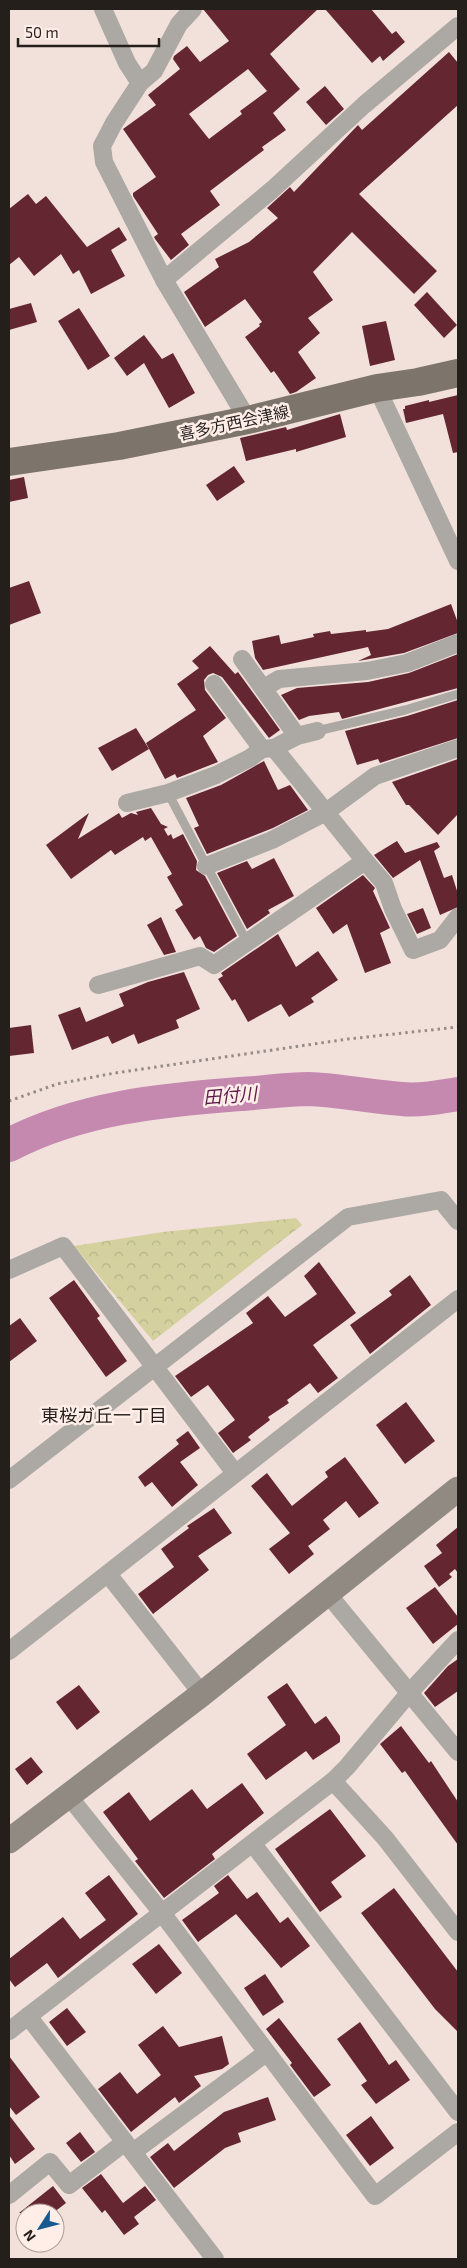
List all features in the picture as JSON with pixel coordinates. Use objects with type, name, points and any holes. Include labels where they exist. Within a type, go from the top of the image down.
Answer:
[{"type":"main road","name":"喜多方西会津線","points":[[9,462],[119,446],[248,420],[377,388],[418,382],[458,373]]},
{"type":"street","points":[[103,9],[127,63],[140,83]]},
{"type":"street","points":[[193,9],[179,24],[154,72],[140,83],[114,123],[102,146],[104,162],[164,280],[248,420]]},
{"type":"street","points":[[164,280],[273,189],[364,105],[458,26]]},
{"type":"street","points":[[377,388],[458,561]]},
{"type":"street","points":[[264,688],[279,679],[367,671],[406,663],[458,643]]},
{"type":"street","points":[[242,659],[297,736]]},
{"type":"street","points":[[214,684],[268,748],[326,812],[384,883],[393,909],[413,950],[440,940],[458,917]]},
{"type":"street","points":[[127,802],[168,793],[216,775],[268,748],[297,736],[317,731]]},
{"type":"street","points":[[206,866],[272,840],[326,812],[375,776],[458,748]]},
{"type":"street","points":[[98,985],[200,956],[214,965],[365,860]]},
{"type":"street","points":[[9,1480],[348,1217],[441,1200],[458,1221]]},
{"type":"street","points":[[9,1270],[63,1246],[153,1368],[234,1473]]},
{"type":"street","points":[[9,1651],[458,1299]]},
{"type":"street","points":[[9,1841],[67,1794],[202,1694],[458,1489]]},
{"type":"street","points":[[108,1574],[202,1694]]},
{"type":"street","points":[[327,1593],[458,1752]]},
{"type":"street","points":[[9,2031],[333,1781],[347,1768],[410,1692],[458,1640]]},
{"type":"street","points":[[333,1781],[385,1838],[458,1932]]},
{"type":"street","points":[[67,1794],[162,1913],[375,2196],[458,2132]]},
{"type":"street","points":[[253,1844],[458,2112]]},
{"type":"street","points":[[28,2016],[215,2259]]},
{"type":"street","points":[[9,2195],[50,2162],[69,2185],[129,2147],[266,2053]]},
{"type":"lane","points":[[317,731],[405,710],[458,694]]},
{"type":"lane","points":[[168,793],[247,942]]},
{"type":"path","points":[[9,1101],[57,1084],[115,1074],[348,1039],[458,1027]]},
{"type":"green space","points":[[296,1218],[302,1225],[153,1341],[74,1246],[163,1232]]},
{"type":"building","points":[[203,9],[318,9],[270,54],[300,89],[273,113],[286,130],[262,147],[264,150],[210,191],[220,205],[181,234],[189,245],[171,260],[155,239],[154,237],[158,234],[133,196],[133,193],[156,177],[123,129],[156,105],[148,95],[180,69],[173,59],[174,56],[187,46],[200,62],[229,41]],"holes":[[[248,69],[267,91],[240,111],[242,114],[209,139],[189,114]]]},
{"type":"building","points":[[325,9],[371,9],[392,34],[396,31],[405,42],[383,61],[380,56],[372,63]]},
{"type":"building","points":[[449,52],[458,63],[458,105],[359,194],[437,271],[414,294],[352,232],[313,272],[333,300],[308,318],[320,333],[298,352],[316,378],[290,394],[274,371],[271,373],[245,337],[260,326],[259,324],[262,322],[245,299],[205,327],[184,292],[219,267],[215,259],[249,242],[278,218],[267,208],[290,187],[294,192],[358,125],[362,130]]},
{"type":"building","points":[[325,86],[344,109],[326,125],[306,102]]},
{"type":"building","points":[[28,194],[36,204],[46,196],[87,247],[119,227],[127,240],[111,250],[125,276],[91,294],[79,270],[73,274],[61,254],[34,276],[19,257],[9,265],[9,209]]},
{"type":"building","points":[[427,292],[457,325],[444,338],[414,305]]},
{"type":"building","points":[[31,303],[37,322],[9,330],[9,309]]},
{"type":"building","points":[[79,308],[110,356],[88,370],[58,321]]},
{"type":"building","points":[[386,321],[395,360],[370,366],[362,326]]},
{"type":"building","points":[[144,335],[162,359],[173,353],[195,393],[169,408],[144,363],[127,376],[114,358]]},
{"type":"building","points":[[458,395],[458,452],[453,453],[443,414],[406,423],[403,409],[405,409],[405,406]]},
{"type":"building","points":[[340,414],[346,437],[296,452],[296,449],[246,461],[240,438],[286,427],[287,430]]},
{"type":"building","points":[[234,466],[245,482],[217,501],[206,485]]},
{"type":"building","points":[[24,477],[28,498],[9,502],[9,480]]},
{"type":"building","points":[[29,581],[41,613],[9,625],[9,588]]},
{"type":"building","points":[[451,604],[458,623],[458,633],[404,653],[358,661],[371,655],[368,647],[263,670],[255,658],[252,641],[279,635],[281,644],[314,637],[313,634],[330,631],[331,634],[388,629]]},
{"type":"building","points":[[210,646],[235,674],[238,672],[280,730],[269,738],[222,677],[213,673],[208,675],[204,680],[205,690],[226,718],[203,736],[218,762],[177,778],[175,774],[165,779],[146,743],[196,710],[177,684],[199,668],[192,661]]},
{"type":"building","points":[[458,654],[458,688],[342,719],[339,712],[309,716],[299,720],[281,695],[297,688],[368,682],[409,673]]},
{"type":"building","points":[[458,700],[458,738],[380,763],[378,759],[357,765],[345,731],[407,716]]},
{"type":"building","points":[[136,728],[149,749],[112,771],[98,748]]},
{"type":"building","points":[[458,759],[458,814],[438,835],[409,805],[406,805],[392,782]]},
{"type":"building","points":[[264,761],[278,790],[290,785],[308,810],[273,828],[207,854],[194,828],[199,826],[186,798],[221,785]]},
{"type":"building","points":[[151,808],[161,824],[168,827],[164,829],[168,836],[171,834],[173,839],[183,834],[197,861],[196,870],[205,876],[237,936],[214,952],[206,948],[200,936],[194,940],[175,910],[183,905],[167,877],[172,874],[151,837],[145,841],[143,837],[115,855],[111,850],[71,879],[46,845],[89,813],[78,839],[119,813],[122,818],[131,813],[138,815],[136,812]]},
{"type":"building","points":[[397,841],[405,853],[437,842],[440,847],[434,851],[444,878],[452,875],[458,894],[458,907],[440,915],[420,860],[393,878],[374,855]]},
{"type":"building","points":[[274,858],[294,896],[268,910],[270,913],[247,929],[217,873],[247,861],[252,869]]},
{"type":"building","points":[[363,875],[375,888],[373,891],[390,928],[380,933],[391,963],[365,973],[347,924],[333,934],[316,908]]},
{"type":"building","points":[[423,908],[431,928],[417,934],[407,914]]},
{"type":"building","points":[[161,917],[176,952],[164,955],[147,925]]},
{"type":"building","points":[[278,934],[296,967],[318,951],[338,980],[311,998],[314,1002],[289,1017],[281,1004],[248,1022],[235,999],[232,1001],[218,979],[223,976],[221,973]]},
{"type":"building","points":[[184,972],[200,1009],[176,1020],[179,1028],[138,1044],[134,1034],[112,1044],[108,1036],[72,1050],[58,1015],[80,1007],[86,1022],[124,1006],[119,994],[148,982]]},
{"type":"building","points":[[31,1025],[34,1053],[9,1056],[9,1028]]},
{"type":"building","points":[[319,1262],[356,1313],[313,1345],[338,1378],[318,1393],[310,1383],[287,1400],[289,1403],[268,1417],[270,1420],[248,1437],[251,1440],[233,1453],[218,1433],[235,1420],[208,1385],[191,1397],[175,1376],[253,1323],[246,1313],[268,1296],[285,1317],[317,1294],[304,1276]]},
{"type":"building","points":[[410,1275],[431,1305],[370,1354],[350,1325],[392,1295],[389,1291]]},
{"type":"building","points":[[74,1280],[100,1316],[97,1318],[127,1361],[106,1377],[49,1298]]},
{"type":"building","points":[[20,1318],[37,1341],[9,1362],[9,1326]]},
{"type":"building","points":[[406,1402],[435,1441],[405,1464],[376,1425]]},
{"type":"building","points":[[188,1431],[200,1448],[180,1462],[198,1485],[172,1507],[152,1482],[145,1487],[138,1477],[179,1444],[176,1440]]},
{"type":"building","points":[[345,1457],[379,1503],[359,1518],[346,1501],[323,1520],[330,1529],[308,1546],[314,1554],[289,1574],[269,1549],[290,1533],[251,1486],[267,1473],[292,1506],[328,1477],[325,1472]]},
{"type":"building","points":[[214,1508],[232,1533],[198,1556],[209,1570],[153,1614],[138,1594],[174,1567],[161,1549],[189,1528],[187,1526]]},
{"type":"building","points":[[458,1527],[458,1573],[455,1569],[449,1574],[452,1577],[439,1587],[424,1566],[442,1553],[436,1545]]},
{"type":"building","points":[[435,1587],[458,1617],[458,1624],[433,1644],[406,1608]]},
{"type":"building","points":[[458,1659],[458,1691],[435,1707],[424,1693],[448,1666]]},
{"type":"building","points":[[287,1683],[315,1724],[326,1716],[340,1736],[340,1742],[313,1760],[306,1751],[266,1780],[247,1754],[286,1725],[267,1697]]},
{"type":"building","points":[[79,1685],[100,1712],[77,1730],[56,1702]]},
{"type":"building","points":[[401,1726],[429,1763],[431,1761],[458,1802],[458,1845],[405,1771],[402,1773],[380,1744]]},
{"type":"building","points":[[31,1757],[43,1772],[27,1785],[15,1769]]},
{"type":"building","points":[[242,1783],[264,1813],[212,1854],[215,1859],[164,1898],[135,1861],[138,1859],[103,1812],[129,1792],[150,1821],[192,1789],[207,1809]]},
{"type":"building","points":[[330,1809],[366,1856],[331,1882],[342,1897],[320,1912],[275,1849]]},
{"type":"building","points":[[109,1875],[138,1914],[58,1978],[47,1963],[15,1987],[9,1979],[9,1959],[63,1917],[80,1939],[106,1920],[85,1893]]},
{"type":"building","points":[[228,1875],[247,1899],[257,1892],[280,1923],[288,1917],[310,1946],[281,1968],[236,1914],[198,1942],[182,1920],[219,1893],[214,1886]]},
{"type":"building","points":[[394,1888],[458,1972],[458,2032],[435,2009],[361,1913]]},
{"type":"building","points":[[159,1944],[182,1973],[156,1994],[132,1964]]},
{"type":"building","points":[[265,1974],[284,2002],[263,2016],[244,1988]]},
{"type":"building","points":[[67,2008],[86,2032],[67,2046],[49,2022]]},
{"type":"building","points":[[279,2018],[331,2085],[314,2097],[290,2065],[292,2063],[266,2029]]},
{"type":"building","points":[[360,2022],[389,2065],[396,2060],[410,2080],[376,2104],[361,2085],[367,2081],[337,2039]]},
{"type":"building","points":[[163,2026],[179,2047],[222,2036],[229,2064],[222,2069],[194,2076],[201,2086],[179,2103],[175,2097],[131,2132],[98,2089],[120,2072],[137,2094],[161,2075],[138,2045]]},
{"type":"building","points":[[9,2056],[40,2097],[16,2115],[9,2106]]},
{"type":"building","points":[[268,2097],[276,2120],[238,2133],[241,2142],[225,2148],[174,2188],[150,2157],[168,2143],[174,2151],[224,2112]]},
{"type":"building","points":[[9,2115],[35,2149],[15,2164],[9,2155]]},
{"type":"building","points":[[371,2116],[394,2148],[370,2166],[346,2135]]},
{"type":"building","points":[[80,2132],[95,2152],[81,2162],[66,2143]]},
{"type":"building","points":[[101,2174],[123,2203],[145,2186],[156,2200],[134,2217],[139,2224],[124,2235],[105,2210],[102,2213],[82,2188]]},
{"type":"building","points":[[53,2186],[66,2203],[65,2204],[32,2203]]},
{"type":"waterway","name":"田付川","points":[[9,1145],[36,1132],[92,1114],[181,1099],[308,1089],[409,1099],[458,1094]]},
{"type":"district","name":"東桜ガ丘一丁目","points":[[104,1415]]}]
